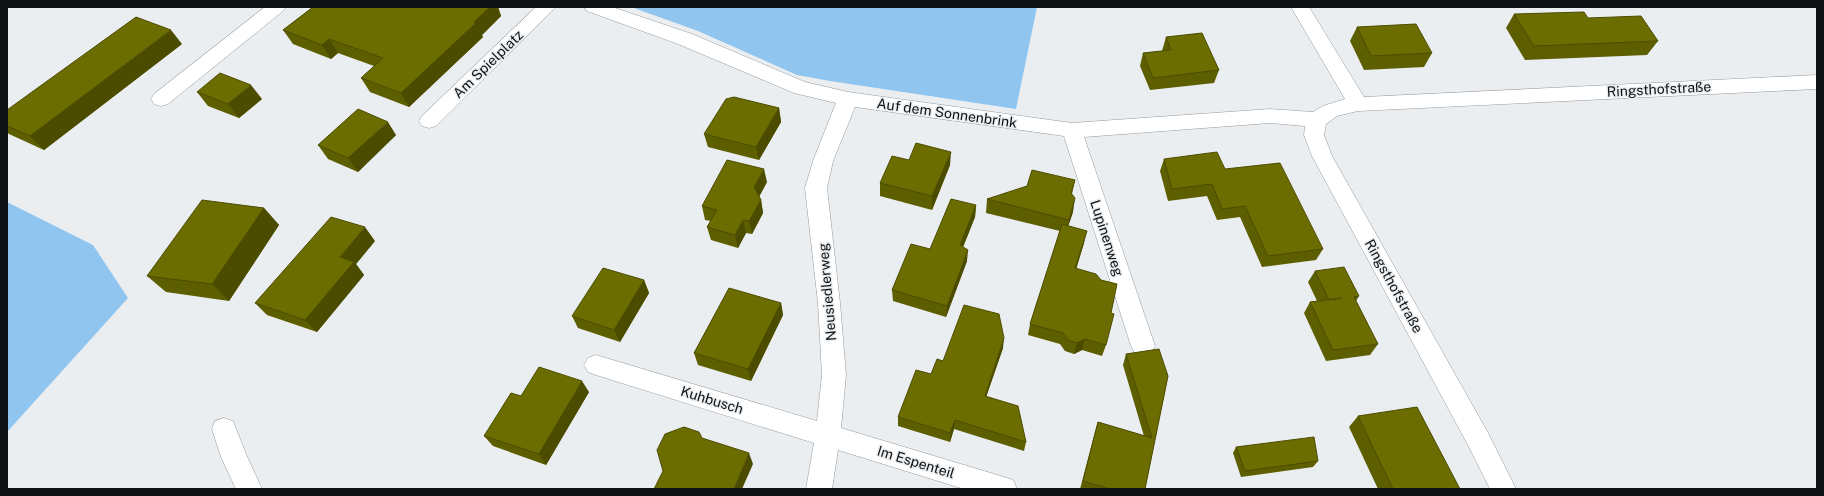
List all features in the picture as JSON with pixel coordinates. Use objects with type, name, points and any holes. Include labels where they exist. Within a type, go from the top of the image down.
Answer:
[{"type":"street","points":[[161,99],[277,7]]},
{"type":"street","name":"Am Spielplatz","points":[[429,121],[547,7]]},
{"type":"street","name":"Auf dem Sonnenbrink","points":[[593,7],[685,39],[801,88],[848,99],[1072,130],[1270,116],[1317,120]]},
{"type":"street","points":[[1300,7],[1358,104]]},
{"type":"street","name":"Ringsthofstraße","points":[[1503,489],[1478,439],[1322,156],[1314,132],[1317,120],[1330,110],[1358,104],[1817,82]]},
{"type":"street","name":"Neusiedlerweg","points":[[819,489],[828,436],[834,375],[829,302],[816,188],[823,161],[848,99]]},
{"type":"street","name":"Lupinenweg","points":[[1072,130],[1143,346]]},
{"type":"street","name":"Kuhbusch","points":[[596,365],[828,436]]},
{"type":"street","points":[[224,428],[234,457],[249,489]]},
{"type":"street","name":"Im Espenteil","points":[[828,436],[1004,489]]},
{"type":"shaded area","points":[[631,7],[1037,7],[1016,109],[797,75],[698,31]]},
{"type":"shaded area","points":[[7,202],[93,245],[128,298],[7,432]]},
{"type":"building","points":[[313,7],[490,7],[474,22],[476,23],[401,93],[361,78],[383,58],[329,39],[322,45],[283,30]]},
{"type":"building","points":[[1584,12],[1588,18],[1641,16],[1658,41],[1534,46],[1514,14]]},
{"type":"building","points":[[136,17],[171,30],[30,136],[7,126],[7,110]]},
{"type":"building","points":[[1416,24],[1432,53],[1371,56],[1357,27]]},
{"type":"building","points":[[1202,33],[1219,70],[1153,78],[1143,53],[1171,50],[1166,37]]},
{"type":"building","points":[[220,73],[251,85],[228,104],[197,92]]},
{"type":"building","points":[[734,97],[779,108],[756,147],[704,134],[726,99]]},
{"type":"building","points":[[358,109],[388,122],[348,158],[318,145]]},
{"type":"building","points":[[916,143],[951,152],[932,196],[880,183],[892,156],[909,160]]},
{"type":"building","points":[[1217,152],[1225,169],[1280,163],[1323,249],[1268,256],[1245,206],[1222,209],[1212,184],[1172,189],[1164,159]]},
{"type":"building","points":[[727,160],[764,169],[754,187],[761,200],[749,221],[743,220],[735,235],[707,227],[717,210],[702,206]]},
{"type":"building","points":[[1032,170],[1075,180],[1071,193],[1075,198],[1069,220],[987,199],[1027,186]]},
{"type":"building","points":[[951,199],[976,205],[960,245],[968,250],[947,306],[892,290],[911,244],[930,249]]},
{"type":"building","points":[[202,200],[264,208],[212,284],[147,276]]},
{"type":"building","points":[[331,217],[365,227],[340,257],[354,262],[305,320],[255,303]]},
{"type":"building","points":[[1062,224],[1087,231],[1075,268],[1096,274],[1101,280],[1117,284],[1111,313],[1114,314],[1106,345],[1085,339],[1077,343],[1068,340],[1063,333],[1030,324]]},
{"type":"building","points":[[1344,267],[1359,296],[1354,297],[1378,344],[1333,350],[1310,302],[1329,300],[1315,271]]},
{"type":"building","points":[[603,268],[644,280],[614,330],[572,316]]},
{"type":"building","points":[[729,288],[781,303],[748,369],[694,353]]},
{"type":"building","points":[[964,305],[999,314],[1004,338],[985,396],[1018,406],[1026,442],[955,420],[950,433],[898,417],[916,370],[931,374],[937,359],[943,361]]},
{"type":"building","points":[[1159,349],[1168,376],[1145,489],[1110,489],[1083,481],[1098,422],[1152,438],[1126,354]]},
{"type":"building","points":[[539,367],[582,381],[539,454],[484,436],[511,393],[521,396]]},
{"type":"building","points":[[1417,407],[1460,489],[1393,489],[1358,416]]},
{"type":"building","points":[[684,427],[699,432],[702,438],[749,453],[734,489],[654,489],[663,471],[657,450],[665,434]]},
{"type":"building","points":[[1314,437],[1318,461],[1245,471],[1236,447]]}]
